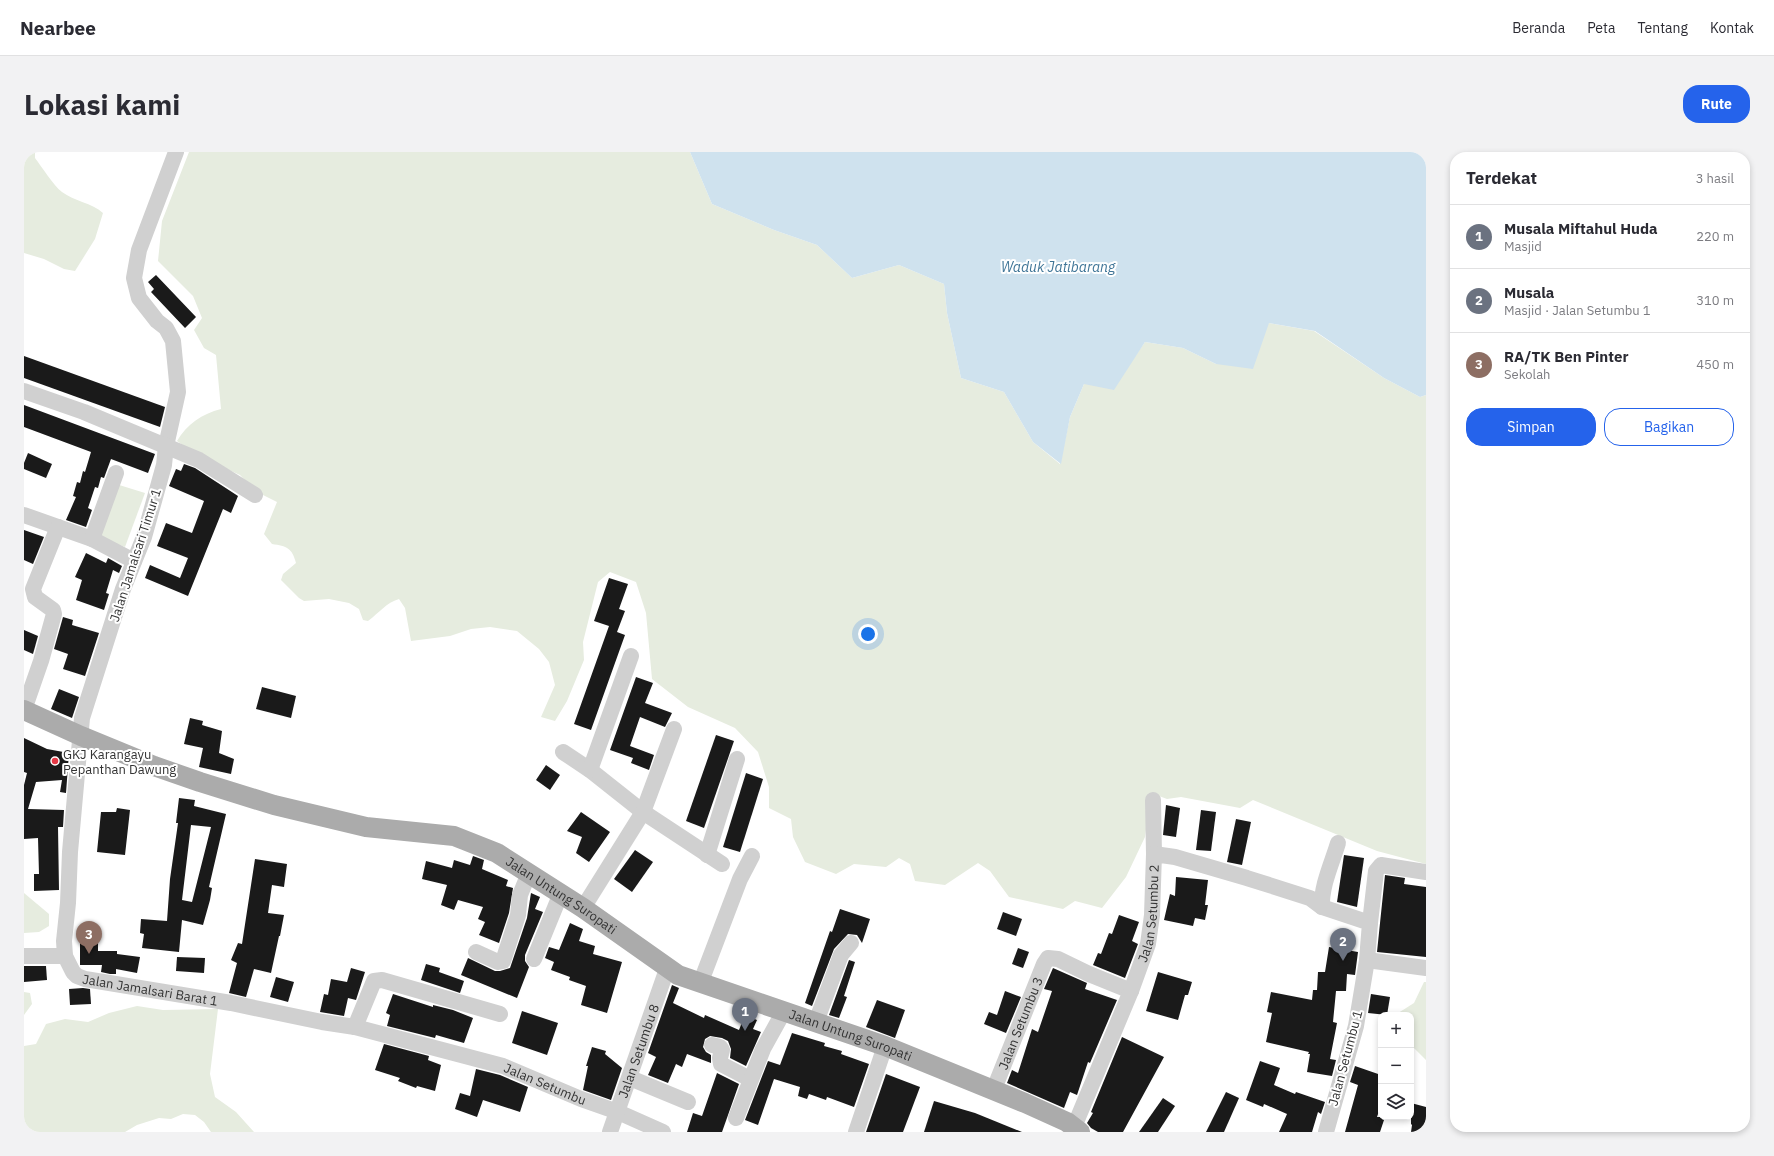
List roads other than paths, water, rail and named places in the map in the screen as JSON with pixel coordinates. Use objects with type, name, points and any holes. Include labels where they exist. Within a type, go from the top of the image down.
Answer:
[{"type":"main road","name":"Jalan Untung Suropati","points":[[24,710],[81,736],[154,766],[274,805],[366,827],[454,836],[497,853],[583,908],[678,976],[886,1046],[994,1089],[1071,1128]]},
{"type":"street","name":"Jalan Jamalsari Timur 1","points":[[81,736],[82,718],[123,589],[146,530],[164,465],[166,446],[178,392],[173,341],[166,328],[157,321],[139,298],[134,278],[139,250],[176,152]]},
{"type":"street","points":[[24,392],[84,412],[199,460],[255,495]]},
{"type":"street","points":[[92,539],[116,473]]},
{"type":"street","points":[[24,515],[92,539],[134,561]]},
{"type":"street","points":[[24,710],[41,661],[54,614],[53,610],[35,597],[33,589],[58,527]]},
{"type":"street","points":[[590,770],[631,656]]},
{"type":"street","points":[[583,908],[642,812],[674,729]]},
{"type":"street","name":"Jalan Jamalsari Barat 1","points":[[81,736],[70,852],[68,903],[64,941],[65,956],[73,972],[77,976],[85,979],[231,1003],[322,1022],[355,1027]]},
{"type":"street","points":[[563,752],[590,770],[642,812],[722,864]]},
{"type":"street","points":[[707,855],[737,759]]},
{"type":"street","points":[[1153,800],[1154,854]]},
{"type":"street","points":[[1338,843],[1319,904],[1370,923]]},
{"type":"street","name":"Jalan Setumbu 2","points":[[1071,1128],[1131,991],[1148,944],[1152,915],[1154,854],[1174,857],[1248,878],[1310,898],[1319,904]]},
{"type":"street","points":[[700,984],[740,879],[752,856]]},
{"type":"street","name":"Jalan Setumbu 1","points":[[1326,1132],[1356,1026],[1367,960],[1376,871],[1381,865],[1426,872]]},
{"type":"street","points":[[476,952],[498,962],[503,961],[518,915],[520,895],[529,873]]},
{"type":"street","points":[[534,959],[560,893]]},
{"type":"street","points":[[816,1022],[841,955],[851,943]]},
{"type":"street","points":[[24,956],[65,956]]},
{"type":"street","name":"Jalan Setumbu 3","points":[[994,1089],[1044,964],[1048,958],[1058,958],[1089,974],[1131,991]]},
{"type":"street","points":[[1367,960],[1426,968]]},
{"type":"street","name":"Jalan Setumbu 8","points":[[610,1132],[667,969]]},
{"type":"street","points":[[355,1027],[374,981],[382,980],[500,1014]]},
{"type":"street","points":[[736,1118],[763,1049],[784,1011]]},
{"type":"street","name":"Jalan Setumbu","points":[[355,1027],[503,1066],[581,1100],[618,1112],[663,1132]]},
{"type":"street","points":[[712,1045],[720,1047],[722,1050],[720,1064],[750,1079]]},
{"type":"street","points":[[856,1132],[886,1046]]},
{"type":"street","points":[[630,1078],[688,1102]]},
{"type":"water","name":"Waduk Jatibarang","points":[[690,152],[1426,152],[1426,395],[1420,397],[1384,378],[1315,331],[1269,323],[1253,369],[1216,364],[1183,348],[1145,342],[1114,390],[1084,384],[1070,417],[1061,464],[1033,442],[1004,392],[961,378],[947,313],[944,284],[899,265],[852,278],[817,245],[774,230],[712,204]]},
{"type":"place","name":"GKJ Karangayu Pepanthan Dawung","points":[[55,761]]},
{"type":"place","name":"RA/TK Ben Pinter","points":[[89,954]]},
{"type":"place","name":"Musala","points":[[1343,961]]},
{"type":"place","name":"Musala Miftahul Huda","points":[[745,1031]]}]
